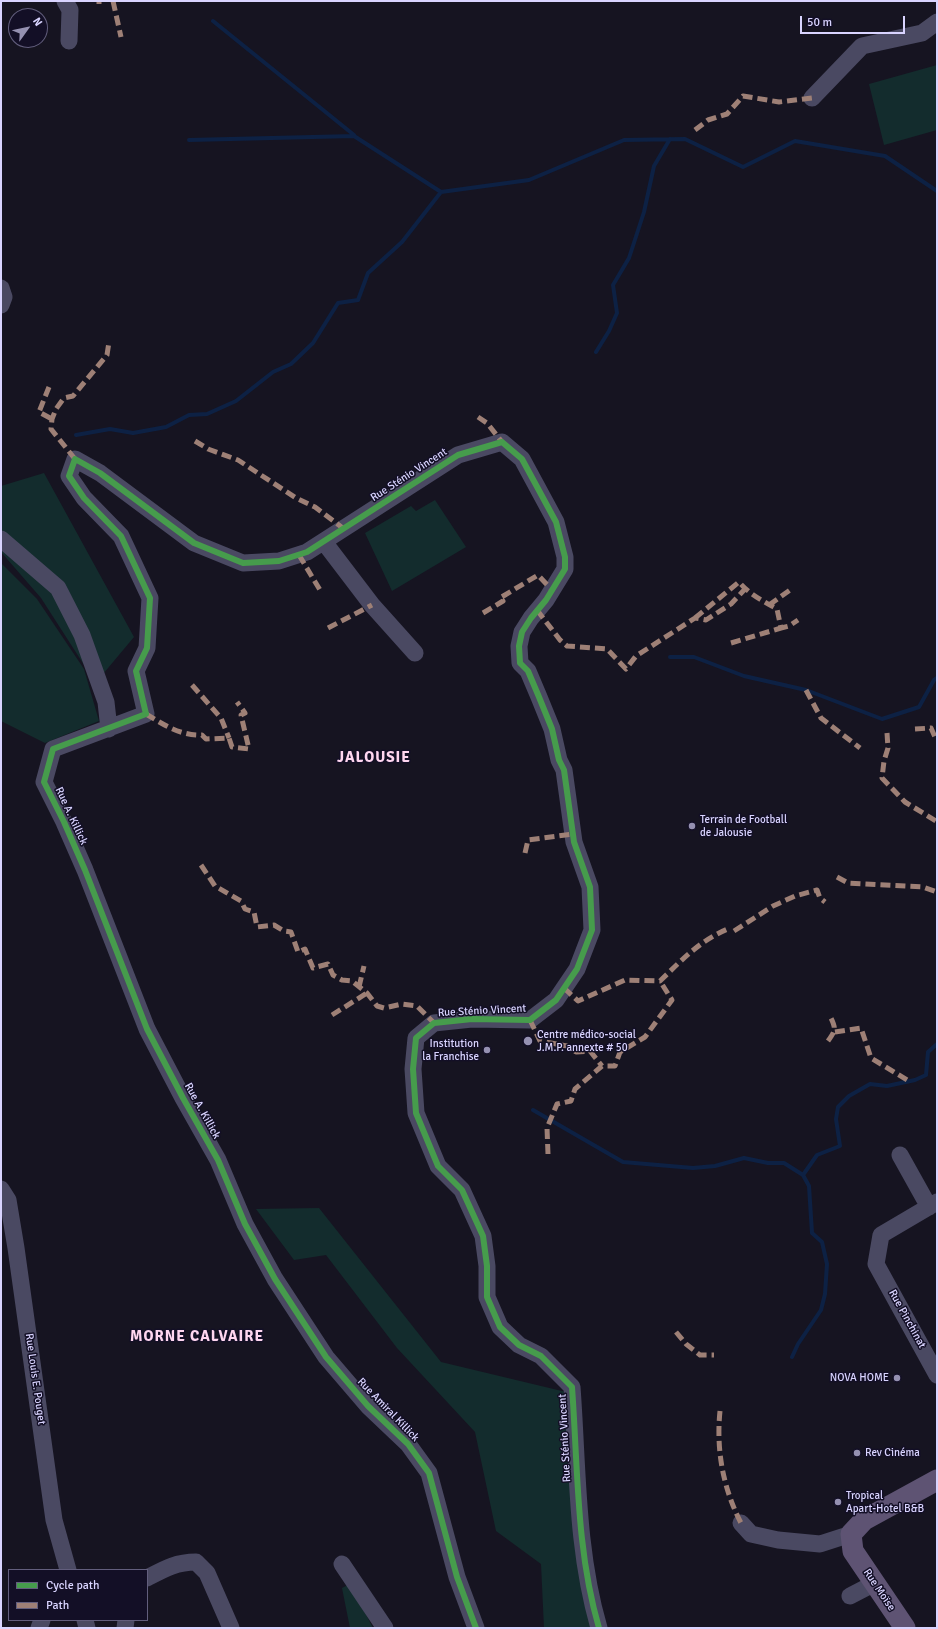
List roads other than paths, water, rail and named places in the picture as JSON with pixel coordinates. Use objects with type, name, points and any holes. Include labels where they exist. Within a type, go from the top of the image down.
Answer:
[{"type":"main road","points":[[852,1542],[864,1520],[937,1480]]},
{"type":"main road","name":"Rue Moïse","points":[[852,1542],[875,1583],[905,1628]]},
{"type":"street","points":[[65,1],[70,10],[69,41]]},
{"type":"street","points":[[812,98],[862,46],[922,33],[937,22]]},
{"type":"street","points":[[1,288],[4,296],[1,305]]},
{"type":"street","name":"Rue Sténio Vincent","points":[[69,476],[75,459],[100,473],[194,543],[243,563],[279,560],[308,552],[458,455],[502,442],[522,459],[556,522],[565,557],[565,569],[546,600],[522,632],[519,646],[520,663],[528,672],[539,697],[552,729],[559,760],[564,770],[574,842],[590,887],[592,930],[577,969],[556,1000],[530,1020],[472,1019],[434,1023],[416,1038],[413,1069],[416,1114],[438,1166],[462,1190],[484,1236],[487,1266],[487,1297],[500,1327],[519,1345],[541,1356],[572,1387],[578,1500],[584,1562],[599,1628]]},
{"type":"street","name":"Rue A. Killick","points":[[69,476],[84,498],[121,536],[150,598],[146,648],[136,671],[146,714],[53,749],[44,782],[64,822],[85,870],[147,1029],[183,1098],[218,1160],[245,1224]]},
{"type":"street","points":[[1,539],[58,588],[82,635],[106,702],[109,729]]},
{"type":"street","points":[[324,542],[372,605],[415,653]]},
{"type":"street","points":[[900,1155],[933,1204]]},
{"type":"street","name":"Rue Louis E. Pouget","points":[[1,1189],[8,1200],[12,1221],[31,1346],[54,1520],[68,1569]]},
{"type":"street","name":"Rue Pinchinat","points":[[933,1204],[880,1234],[876,1264],[937,1375]]},
{"type":"street","name":"Rue Amiral Killick","points":[[245,1224],[275,1279],[326,1357],[368,1406],[408,1444],[429,1472],[457,1577],[476,1628]]},
{"type":"street","points":[[741,1523],[752,1534],[778,1540],[820,1544],[852,1542]]},
{"type":"street","points":[[148,1578],[183,1562],[196,1562],[207,1573],[231,1628]]},
{"type":"street","points":[[342,1564],[385,1628]]},
{"type":"street","points":[[164,1586],[167,1568]]},
{"type":"street","points":[[850,1596],[875,1583]]},
{"type":"waterway","points":[[213,21],[354,135]]},
{"type":"waterway","points":[[189,140],[354,136],[441,192]]},
{"type":"waterway","points":[[596,352],[609,331],[617,313],[613,285],[629,258],[644,212],[654,166],[670,139]]},
{"type":"waterway","points":[[76,435],[110,429],[133,433],[166,427],[189,415],[207,414],[236,401],[273,372],[291,364],[313,343],[338,303],[358,300],[368,273],[402,242],[441,192],[529,180],[624,140],[685,139],[743,167],[795,141],[885,156],[937,191]]},
{"type":"waterway","points":[[670,657],[694,657],[744,676],[806,690],[882,719],[919,707],[934,680],[937,678]]},
{"type":"waterway","points":[[792,1357],[798,1344],[821,1310],[825,1294],[827,1264],[822,1242],[812,1233],[809,1186],[803,1175],[817,1155],[840,1146],[836,1119],[838,1107],[849,1096],[870,1084],[887,1086],[915,1080],[926,1075],[928,1052],[937,1044]]},
{"type":"waterway","points":[[533,1110],[623,1162],[693,1168],[715,1166],[744,1158],[768,1163],[784,1163],[803,1175]]},
{"type":"place","name":"Terrain de Football de Jalousie","points":[[692,826]]},
{"type":"place","name":"Centre médico-social J.M.P. annexte # 50","points":[[528,1041]]},
{"type":"place","name":"Institution la Franchise","points":[[487,1050]]},
{"type":"place","name":"NOVA HOME","points":[[897,1378]]},
{"type":"place","name":"Rev Cinéma","points":[[857,1453]]},
{"type":"place","name":"Tropical Apart-Hotel B&B","points":[[838,1502]]},
{"type":"district","name":"JALOUSIE","points":[[374,758]]},
{"type":"district","name":"MORNE CALVAIRE","points":[[197,1337]]}]
